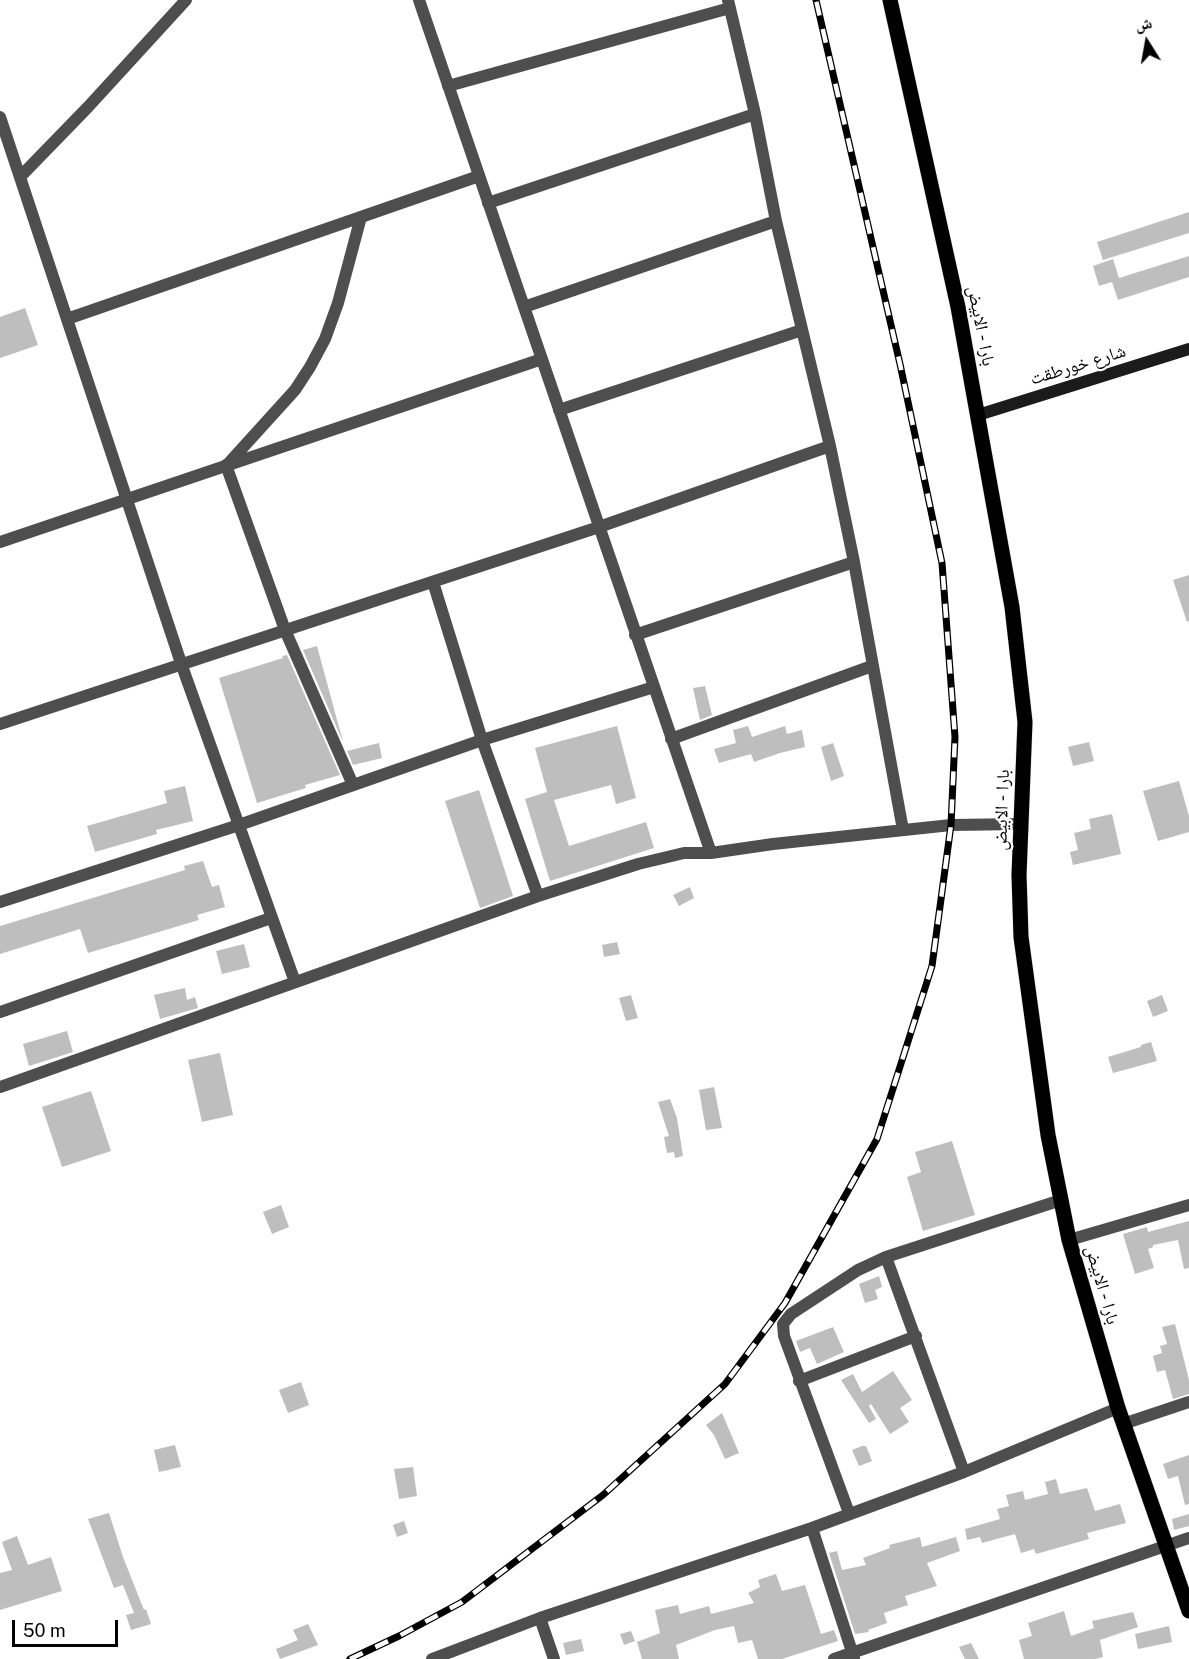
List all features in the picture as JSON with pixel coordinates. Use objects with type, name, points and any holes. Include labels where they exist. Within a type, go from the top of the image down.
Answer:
[{"type":"main road","name":"بارا - الابيض","points":[[890,0],[958,307],[1012,607],[1025,723],[1019,875],[1021,937],[1048,1135],[1069,1240],[1118,1408],[1189,1611]]},
{"type":"street","points":[[20,177],[186,0]]},
{"type":"street","points":[[419,0],[711,853]]},
{"type":"street","points":[[448,86],[729,4],[755,114],[776,221],[830,446],[854,562],[903,830]]},
{"type":"street","points":[[489,203],[755,114]]},
{"type":"street","points":[[0,117],[182,666],[295,982]]},
{"type":"street","points":[[0,160],[13,156]]},
{"type":"street","points":[[67,319],[479,176]]},
{"type":"street","points":[[226,465],[295,390],[310,367],[325,339],[338,303],[361,217]]},
{"type":"street","points":[[524,307],[776,221]]},
{"type":"street","points":[[559,410],[802,330]]},
{"type":"street","name":"شارع خورطقت","points":[[978,415],[1189,349]]},
{"type":"street","points":[[0,542],[542,359]]},
{"type":"street","points":[[0,724],[599,527],[830,446]]},
{"type":"street","points":[[226,465],[285,630],[353,785]]},
{"type":"street","points":[[635,635],[854,562]]},
{"type":"street","points":[[433,582],[482,740],[538,896]]},
{"type":"street","points":[[671,739],[872,666]]},
{"type":"street","points":[[0,902],[239,825],[482,740],[654,687]]},
{"type":"street","points":[[0,1086],[538,896],[638,864],[684,853],[711,853],[951,825],[1022,824]]},
{"type":"street","points":[[0,1012],[272,918]]},
{"type":"street","points":[[849,1513],[783,1336],[783,1324],[801,1307],[858,1270],[886,1257],[1061,1200]]},
{"type":"street","points":[[1069,1240],[1189,1205]]},
{"type":"street","points":[[886,1257],[964,1472]]},
{"type":"street","points":[[799,1381],[916,1336]]},
{"type":"street","points":[[1123,1424],[1189,1402]]},
{"type":"street","points":[[432,1659],[540,1618],[812,1528],[964,1472],[1118,1408]]},
{"type":"street","points":[[812,1528],[853,1656]]},
{"type":"street","points":[[834,1659],[853,1656],[1189,1538]]},
{"type":"street","points":[[540,1618],[554,1659]]},
{"type":"building","points":[[1189,212],[1189,233],[1103,260],[1097,242]]},
{"type":"building","points":[[1189,256],[1189,277],[1118,300],[1112,282],[1099,286],[1093,266],[1113,259],[1119,278]]},
{"type":"building","points":[[25,308],[38,345],[0,358],[0,317]]},
{"type":"building","points":[[1189,575],[1189,621],[1187,622],[1173,580]]},
{"type":"building","points":[[317,646],[343,742],[303,650]]},
{"type":"building","points":[[287,655],[340,775],[257,803],[219,678]]},
{"type":"building","points":[[705,686],[712,715],[700,720],[693,688]]},
{"type":"building","points":[[617,726],[636,798],[616,804],[611,785],[554,800],[569,846],[646,822],[654,848],[550,881],[525,799],[547,792],[535,748]]},
{"type":"building","points":[[748,726],[752,737],[785,726],[787,734],[802,730],[805,747],[754,762],[751,754],[719,763],[714,749],[736,743],[733,730]]},
{"type":"building","points":[[1089,742],[1094,761],[1073,766],[1068,747]]},
{"type":"building","points":[[379,743],[382,758],[353,765],[347,751]]},
{"type":"building","points":[[833,743],[844,776],[831,781],[821,747]]},
{"type":"building","points":[[1179,781],[1189,816],[1189,832],[1158,841],[1143,791]]},
{"type":"building","points":[[185,786],[193,821],[156,830],[157,834],[95,852],[87,826],[167,803],[164,791]]},
{"type":"building","points":[[479,790],[513,896],[480,908],[445,801]]},
{"type":"building","points":[[1112,814],[1121,854],[1073,865],[1070,852],[1078,850],[1074,833],[1091,829],[1089,819]]},
{"type":"building","points":[[203,861],[212,887],[219,885],[225,907],[197,915],[199,920],[88,953],[80,929],[0,954],[0,926],[185,870],[184,866]]},
{"type":"building","points":[[690,887],[694,898],[679,906],[673,895]]},
{"type":"building","points":[[617,942],[620,954],[604,957],[602,945]]},
{"type":"building","points":[[244,944],[250,967],[222,974],[216,951]]},
{"type":"building","points":[[185,988],[187,1000],[195,997],[198,1008],[160,1019],[154,995]]},
{"type":"building","points":[[631,995],[638,1018],[626,1021],[619,998]]},
{"type":"building","points":[[1162,995],[1168,1011],[1153,1017],[1147,1001]]},
{"type":"building","points":[[67,1031],[73,1052],[29,1066],[23,1044]]},
{"type":"building","points":[[1151,1042],[1157,1061],[1113,1073],[1108,1057]]},
{"type":"building","points":[[220,1053],[233,1115],[202,1122],[188,1060]]},
{"type":"building","points":[[714,1087],[722,1128],[706,1130],[699,1090]]},
{"type":"building","points":[[91,1091],[111,1151],[62,1167],[42,1107]]},
{"type":"building","points":[[670,1099],[677,1118],[683,1156],[675,1158],[674,1152],[667,1153],[664,1137],[669,1136],[658,1102]]},
{"type":"building","points":[[952,1141],[975,1215],[923,1231],[907,1177],[921,1172],[915,1152]]},
{"type":"building","points":[[281,1205],[289,1227],[272,1234],[263,1212]]},
{"type":"building","points":[[1189,1221],[1189,1268],[1184,1269],[1178,1240],[1153,1245],[1148,1249],[1154,1268],[1135,1274],[1123,1234],[1147,1227],[1148,1232]]},
{"type":"building","points":[[879,1276],[882,1287],[875,1290],[878,1299],[865,1303],[859,1284]]},
{"type":"building","points":[[1175,1324],[1189,1380],[1189,1394],[1173,1399],[1165,1370],[1157,1372],[1153,1356],[1162,1353],[1160,1346],[1167,1344],[1162,1327]]},
{"type":"building","points":[[833,1327],[844,1352],[817,1364],[810,1348],[800,1352],[796,1341]]},
{"type":"building","points":[[893,1371],[912,1400],[900,1408],[909,1422],[890,1434],[871,1404],[869,1406],[876,1419],[869,1423],[841,1380],[853,1374],[862,1392]]},
{"type":"building","points":[[301,1382],[309,1405],[288,1413],[279,1390]]},
{"type":"building","points":[[722,1413],[739,1453],[725,1459],[714,1435],[706,1425]]},
{"type":"building","points":[[175,1445],[181,1467],[159,1472],[154,1450]]},
{"type":"building","points":[[866,1446],[872,1461],[859,1466],[852,1450]]},
{"type":"building","points":[[1189,1455],[1189,1504],[1185,1505],[1178,1476],[1168,1479],[1163,1464]]},
{"type":"building","points":[[413,1467],[417,1496],[399,1499],[394,1469]]},
{"type":"building","points":[[1056,1479],[1060,1494],[1087,1488],[1095,1511],[1120,1504],[1126,1523],[1087,1533],[1089,1539],[1036,1554],[1034,1549],[1021,1553],[1015,1534],[982,1543],[980,1537],[967,1540],[965,1529],[1000,1519],[997,1509],[1009,1506],[1006,1495],[1023,1491],[1025,1500],[1048,1494],[1045,1482]]},
{"type":"building","points":[[109,1513],[123,1557],[151,1624],[131,1630],[126,1615],[134,1613],[123,1585],[114,1588],[88,1519]]},
{"type":"building","points":[[1189,1514],[1189,1526],[1174,1530],[1172,1519]]},
{"type":"building","points":[[404,1521],[408,1533],[397,1537],[393,1525]]},
{"type":"building","points":[[17,1536],[28,1565],[51,1557],[62,1591],[0,1610],[0,1573],[12,1570],[2,1542]]},
{"type":"building","points":[[920,1537],[922,1547],[956,1537],[960,1551],[927,1563],[937,1586],[905,1596],[908,1605],[884,1613],[887,1623],[868,1630],[869,1632],[855,1634],[829,1553],[837,1551],[842,1570],[866,1565],[863,1558],[890,1548],[889,1545]]},
{"type":"building","points":[[776,1574],[782,1591],[805,1585],[821,1634],[834,1630],[838,1641],[782,1659],[758,1659],[752,1640],[738,1643],[734,1626],[715,1630],[676,1645],[679,1659],[642,1659],[637,1642],[660,1633],[655,1610],[678,1605],[680,1614],[709,1606],[711,1614],[754,1603],[748,1593],[760,1587],[758,1580]]},
{"type":"building","points":[[1064,1611],[1071,1636],[1094,1628],[1092,1621],[1133,1612],[1138,1627],[1100,1640],[1103,1657],[1024,1659],[1019,1640],[1032,1636],[1028,1623]]},
{"type":"building","points":[[308,1624],[318,1645],[280,1659],[276,1649],[298,1640],[293,1630]]},
{"type":"building","points":[[1169,1626],[1172,1642],[1138,1649],[1135,1634]]},
{"type":"building","points":[[631,1631],[635,1641],[624,1645],[620,1634]]},
{"type":"building","points":[[581,1639],[584,1651],[566,1655],[563,1643]]},
{"type":"building","points":[[971,1643],[979,1659],[965,1659],[959,1647]]},
{"type":"railway","points":[[350,1659],[462,1602],[603,1495],[725,1384],[785,1303],[877,1139],[932,966],[951,825],[955,737],[942,563],[900,364],[816,0]]}]
